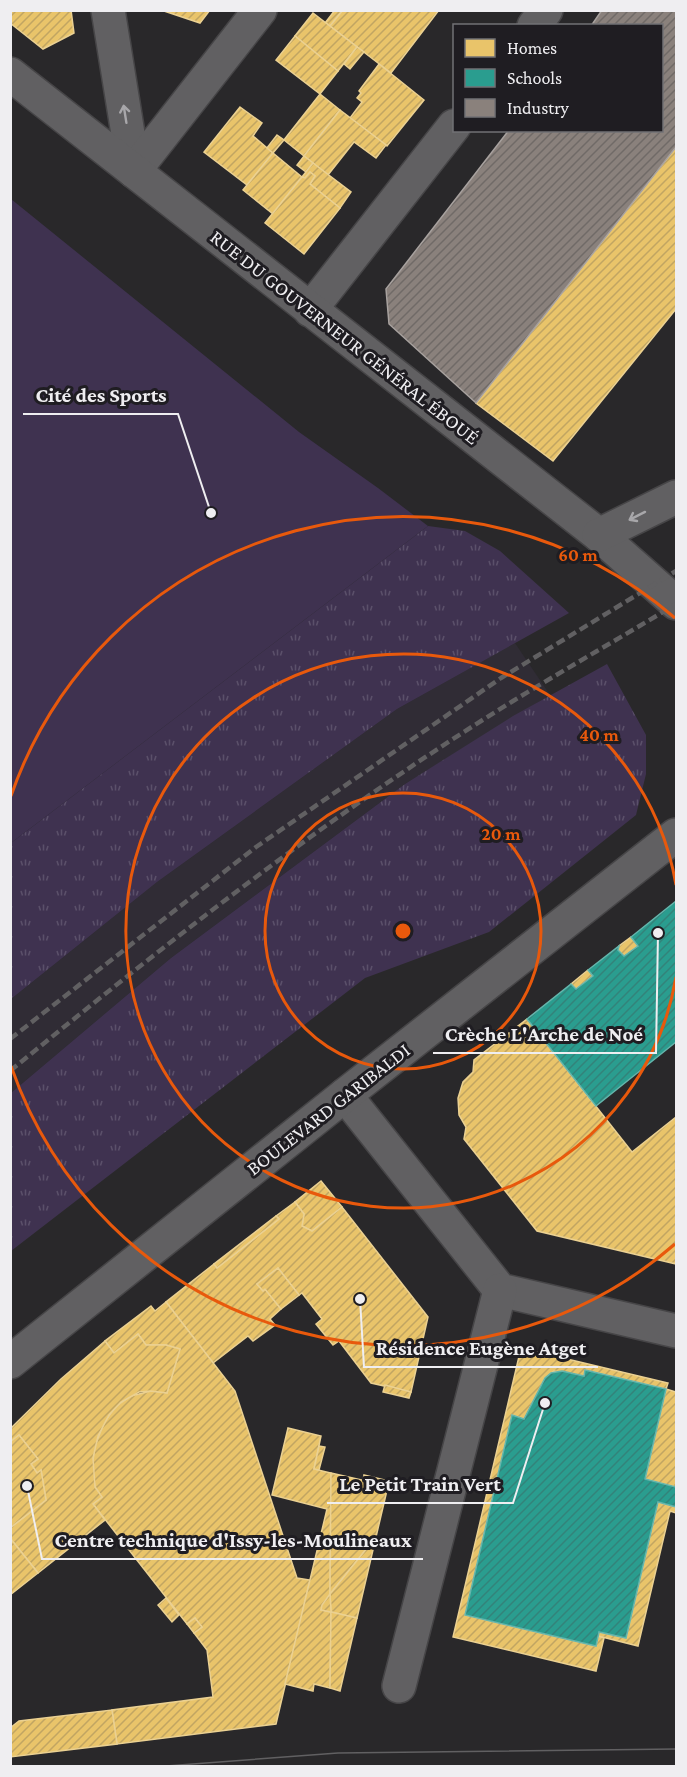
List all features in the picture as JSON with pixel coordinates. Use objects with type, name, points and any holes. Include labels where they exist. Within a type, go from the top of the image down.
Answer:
[{"type":"street","points":[[108,10],[134,171]]},
{"type":"street","points":[[134,171],[260,10]]},
{"type":"street","points":[[536,24],[546,10]]},
{"type":"street","name":"RUE DU GOUVERNEUR GÉNÉRAL ÉBOUÉ","points":[[10,74],[599,535],[676,603]]},
{"type":"street","points":[[310,310],[453,127]]},
{"type":"street","points":[[599,535],[676,497]]},
{"type":"street","name":"BOULEVARD GARIBALDI","points":[[10,1362],[345,1095],[676,836]]},
{"type":"street","points":[[345,1095],[500,1290],[676,1331]]},
{"type":"street","points":[[399,1686],[500,1290]]},
{"type":"shaded area","points":[[515,643],[550,695],[405,784],[171,958],[11,1093],[11,999],[157,882],[397,709]]},
{"type":"green space","points":[[11,199],[299,432],[428,526],[11,843]]},
{"type":"green space","points":[[428,526],[465,531],[500,551],[569,613],[397,709],[157,882],[11,999],[11,843]]},
{"type":"green space","points":[[607,664],[646,735],[646,774],[636,815],[489,932],[365,978],[11,1251],[11,1093],[171,958],[405,784],[513,716]]},
{"type":"building: Homes","points":[[10,10],[71,10],[74,33],[43,49],[10,23]]},
{"type":"building: Homes","points":[[161,10],[210,10],[200,23]]},
{"type":"building: Homes","points":[[335,10],[343,10],[330,26],[325,23]]},
{"type":"building: Homes","points":[[343,10],[439,10],[391,73],[330,26]]},
{"type":"building: Homes","points":[[313,13],[357,47],[338,71],[295,36]]},
{"type":"building: Homes","points":[[295,36],[338,71],[320,94],[276,60]]},
{"type":"building: Homes","points":[[357,47],[364,52],[350,69],[344,64]]},
{"type":"building: Homes","points":[[379,64],[424,100],[387,146],[350,118],[362,102],[357,98],[361,93],[359,91]]},
{"type":"building: Homes","points":[[320,94],[340,110],[304,156],[284,140]]},
{"type":"building: Homes","points":[[240,107],[262,123],[253,136],[273,153],[247,185],[204,152]]},
{"type":"building: Homes","points":[[340,110],[386,145],[376,158],[354,142],[328,175],[304,156]]},
{"type":"building: Homes","points":[[277,135],[284,140],[273,153],[267,148]]},
{"type":"building: Homes","points":[[676,147],[676,309],[553,461],[476,403]]},
{"type":"building: Homes","points":[[273,153],[302,177],[273,214],[243,190]]},
{"type":"building: Homes","points":[[304,156],[313,163],[306,172],[297,165]]},
{"type":"building: Homes","points":[[313,163],[351,192],[340,208],[310,184],[315,176],[310,172],[305,178],[302,177]]},
{"type":"building: Homes","points":[[310,172],[315,176],[310,184],[340,208],[304,254],[265,223],[302,177],[305,178]]},
{"type":"building: Homes","points":[[631,937],[638,946],[624,956],[618,950],[619,946]]},
{"type":"building: Homes","points":[[588,970],[593,976],[576,989],[571,984]]},
{"type":"building: Homes","points":[[527,1019],[632,1152],[676,1117],[676,1264],[537,1231],[464,1139],[466,1127],[459,1115],[458,1098],[463,1082],[473,1072],[474,1060]]},
{"type":"building: Homes","points":[[321,1181],[342,1207],[312,1231],[302,1226],[304,1214],[295,1202]]},
{"type":"building: Homes","points":[[295,1202],[304,1214],[302,1226],[312,1231],[342,1207],[428,1317],[411,1392],[371,1383],[339,1341],[333,1345],[316,1324],[322,1319],[302,1293],[299,1295],[278,1268],[257,1284],[263,1291],[265,1289],[281,1309],[270,1319],[275,1325],[253,1341],[248,1336],[213,1363],[166,1302],[214,1264],[217,1268],[279,1219],[276,1216]]},
{"type":"building: Homes","points":[[276,1216],[279,1219],[217,1268],[214,1264]]},
{"type":"building: Homes","points":[[278,1268],[299,1295],[281,1309],[265,1289],[263,1291],[257,1284]]},
{"type":"building: Homes","points":[[166,1302],[235,1391],[297,1578],[310,1580],[276,1724],[117,1744],[112,1710],[213,1697],[207,1650],[194,1633],[202,1627],[195,1618],[187,1624],[93,1504],[102,1497],[95,1487],[92,1468],[95,1446],[104,1423],[115,1407],[131,1396],[151,1391],[167,1393],[180,1349],[166,1345],[146,1345],[138,1334],[114,1353],[105,1341],[151,1306],[155,1311]]},
{"type":"building: Homes","points":[[138,1334],[146,1345],[166,1345],[180,1349],[167,1393],[139,1392],[121,1402],[109,1415],[98,1436],[93,1458],[95,1487],[102,1497],[93,1504],[105,1520],[38,1573],[10,1538],[10,1528],[46,1500],[41,1470],[37,1473],[31,1464],[38,1459],[19,1435],[10,1442],[10,1429],[61,1379],[105,1341],[114,1353]]},
{"type":"building: Homes","points":[[521,1348],[668,1383],[666,1389],[585,1370],[584,1376],[554,1371],[545,1378],[524,1419],[512,1415],[465,1615],[596,1646],[598,1636],[604,1638],[596,1671],[453,1637]]},
{"type":"building: Homes","points":[[385,1385],[411,1392],[409,1398],[383,1392]]},
{"type":"building: Homes","points":[[666,1389],[676,1392],[676,1487],[645,1479]]},
{"type":"building: Homes","points":[[288,1428],[321,1436],[314,1469],[331,1473],[330,1594],[321,1610],[331,1612],[330,1688],[314,1684],[313,1691],[285,1684],[327,1509],[272,1495]]},
{"type":"building: Homes","points":[[19,1435],[38,1459],[31,1464],[37,1473],[41,1470],[46,1500],[10,1528],[10,1442]]},
{"type":"building: Homes","points":[[319,1446],[325,1447],[319,1470],[314,1469]]},
{"type":"building: Homes","points":[[331,1473],[388,1486],[376,1537],[330,1594]]},
{"type":"building: Homes","points":[[364,1475],[389,1481],[388,1486],[363,1480]]},
{"type":"building: Homes","points":[[658,1502],[676,1507],[676,1513],[670,1511],[638,1646],[598,1636],[599,1632],[626,1638]]},
{"type":"building: Homes","points":[[376,1537],[357,1618],[331,1612],[330,1594]]},
{"type":"building: Homes","points":[[10,1538],[38,1573],[10,1595]]},
{"type":"building: Homes","points":[[330,1594],[331,1612],[321,1610],[322,1605]]},
{"type":"building: Homes","points":[[166,1598],[179,1615],[172,1622],[158,1605]]},
{"type":"building: Homes","points":[[331,1612],[357,1618],[340,1691],[330,1688]]},
{"type":"building: Homes","points":[[195,1618],[202,1627],[194,1633],[187,1624]]},
{"type":"building: Homes","points":[[112,1710],[117,1744],[10,1757],[10,1728],[19,1721]]},
{"type":"building: Schools","points":[[676,901],[676,1042],[596,1106],[527,1019],[571,984],[576,989],[593,976],[588,970],[619,946],[618,950],[624,956],[638,946],[631,937]]},
{"type":"building: Schools","points":[[585,1370],[666,1389],[645,1479],[676,1487],[676,1507],[658,1502],[626,1638],[599,1632],[596,1646],[465,1615],[512,1415],[524,1419],[545,1378],[551,1373],[562,1371],[584,1376]]},
{"type":"building: Industry","points":[[602,10],[676,10],[676,147],[476,403],[389,324],[386,289],[507,132],[663,132],[663,24],[592,24]]},
{"type":"tram line","points":[[166,1766],[338,1753],[676,1749]]},
{"type":"railway","points":[[10,1039],[256,847],[501,678],[676,571]]},
{"type":"railway","points":[[10,1071],[193,925],[382,786],[513,701],[676,604]]},
{"type":"place","name":"Cité des Sports","points":[[211,513]]},
{"type":"place","name":"Crèche L'Arche de Noé","points":[[658,933]]},
{"type":"place","name":"Résidence Eugène Atget","points":[[360,1299]]},
{"type":"place","name":"Le Petit Train Vert","points":[[545,1403]]},
{"type":"place","name":"Centre technique d'Issy-les-Moulineaux","points":[[27,1486]]}]
